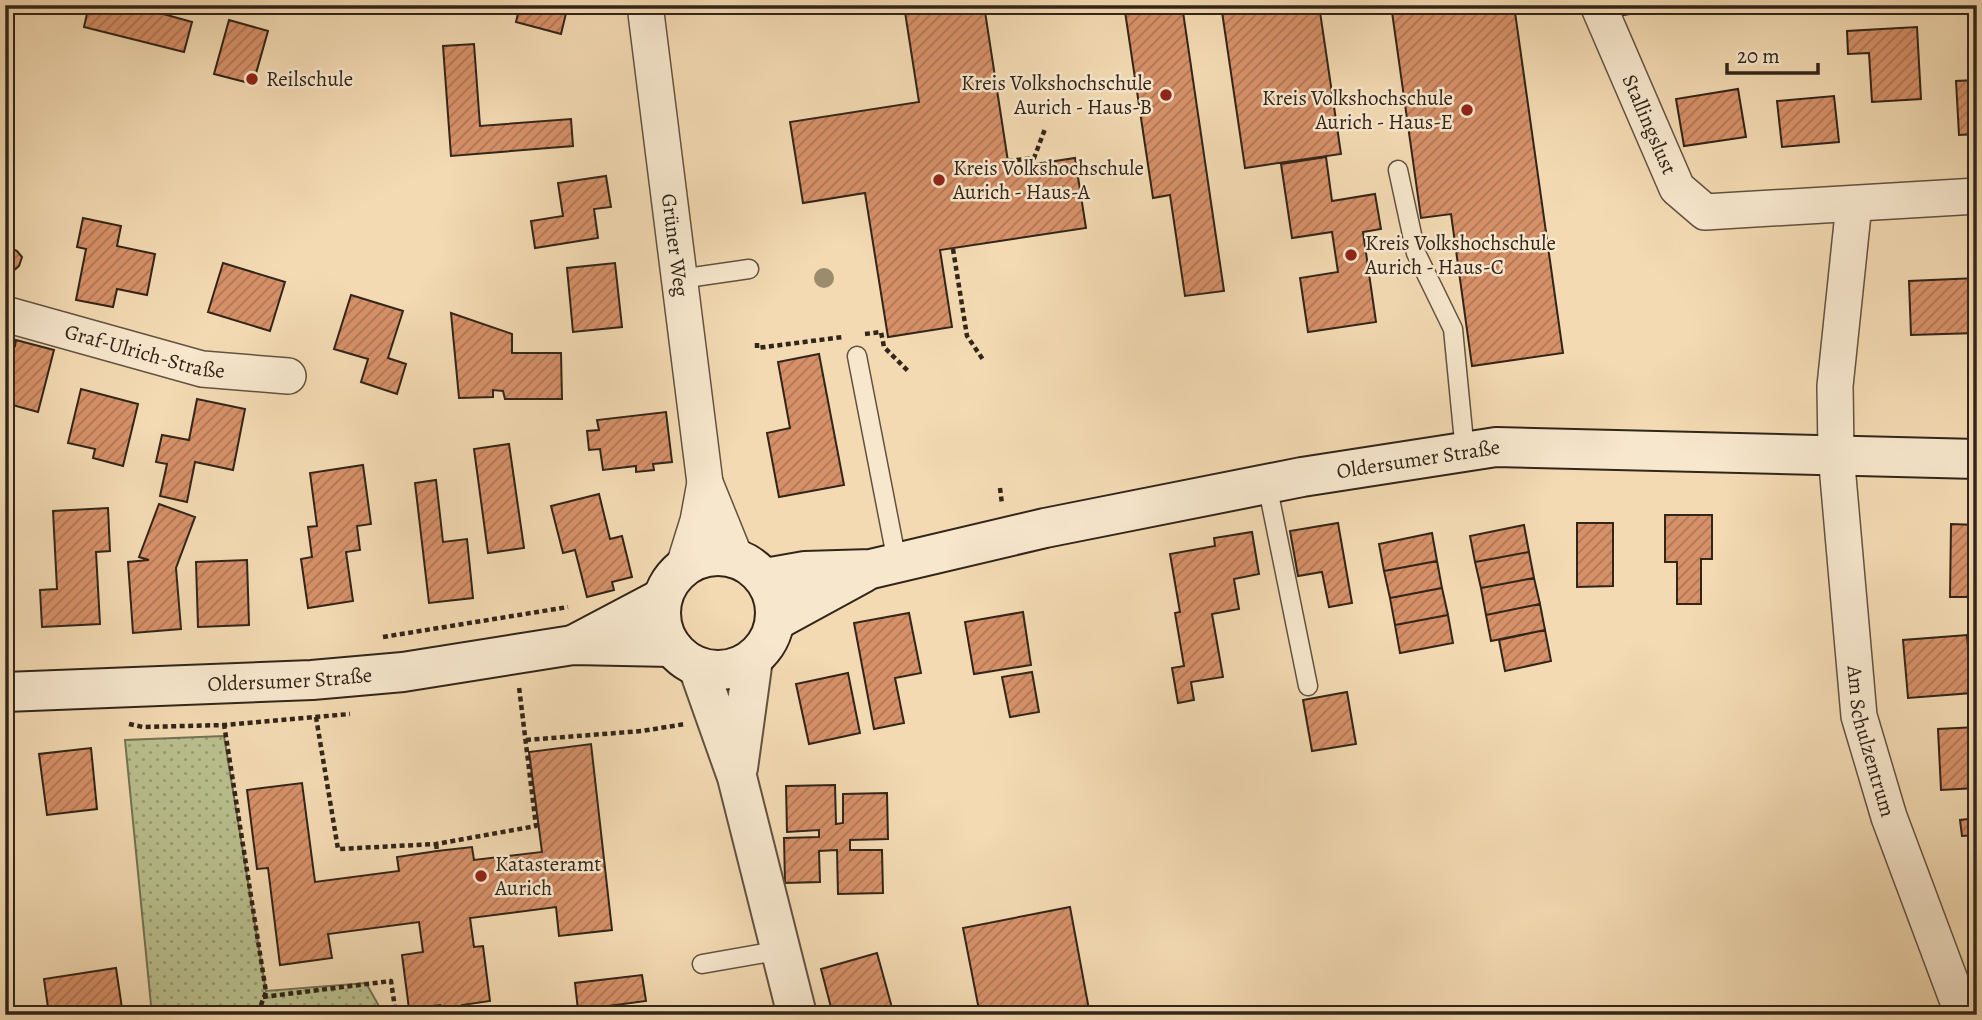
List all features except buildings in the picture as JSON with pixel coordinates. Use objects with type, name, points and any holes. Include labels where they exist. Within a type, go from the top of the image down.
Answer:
[{"type":"main road","name":"Oldersumer Straße","points":[[573,645],[662,598],[670,580],[684,566],[708,556],[750,568],[805,571],[884,566],[1045,528],[1267,484],[1496,447],[1977,459]]},
{"type":"main road","name":"Oldersumer Straße","points":[[775,621],[884,566]]},
{"type":"main road","points":[[737,777],[753,659],[771,636],[776,606],[750,568]]},
{"type":"main road","points":[[662,598],[660,615],[664,632],[685,657],[737,777],[797,1015]]},
{"type":"main road","name":"Oldersumer Straße","points":[[5,692],[312,680],[403,672],[573,645],[685,657],[726,669],[753,659]]},
{"type":"street","name":"Grüner Weg","points":[[645,5],[705,483],[698,522],[684,566]]},
{"type":"street","name":"Stallingslust","points":[[1598,5],[1677,188],[1705,212],[1977,196]]},
{"type":"street","points":[[1836,454],[1835,386],[1854,204]]},
{"type":"street","name":"Graf-Ulrich-Straße","points":[[5,314],[202,369],[288,376]]},
{"type":"street","name":"Am Schulzentrum","points":[[1836,454],[1859,716],[1889,817],[1963,1015]]},
{"type":"street","name":"Grüner Weg","points":[[705,483],[750,568]]},
{"type":"lane","points":[[1398,170],[1416,253],[1453,329],[1465,452]]},
{"type":"lane","points":[[680,279],[749,269]]},
{"type":"lane","points":[[857,356],[884,566]]},
{"type":"lane","points":[[1267,484],[1308,686]]},
{"type":"lane","points":[[702,964],[782,950]]},
{"type":"path","points":[[1008,161],[1034,158],[1045,129]]},
{"type":"path","points":[[953,249],[967,335],[984,361]]},
{"type":"path","points":[[312,680],[338,849],[436,844],[536,826],[514,654]]},
{"type":"path","points":[[218,685],[264,978],[264,997],[257,1015]]},
{"type":"path","points":[[526,740],[642,731],[694,722]]},
{"type":"path","points":[[436,844],[437,851]]},
{"type":"path","points":[[264,997],[391,981],[396,1015]]},
{"type":"green space","points":[[224,736],[266,991],[366,983],[384,1015],[152,1015],[125,740]]},
{"type":"place","name":"Reilschule","points":[[252,79]]},
{"type":"place","name":"Kreis Volkshochschule Aurich - Haus-B","points":[[1166,95]]},
{"type":"place","name":"Kreis Volkshochschule Aurich - Haus-E","points":[[1467,110]]},
{"type":"place","name":"Kreis Volkshochschule Aurich - Haus-A","points":[[939,180]]},
{"type":"place","name":"Kreis Volkshochschule Aurich - Haus-C","points":[[1351,255]]},
{"type":"place","name":"Katasteramt Aurich","points":[[481,876]]}]
